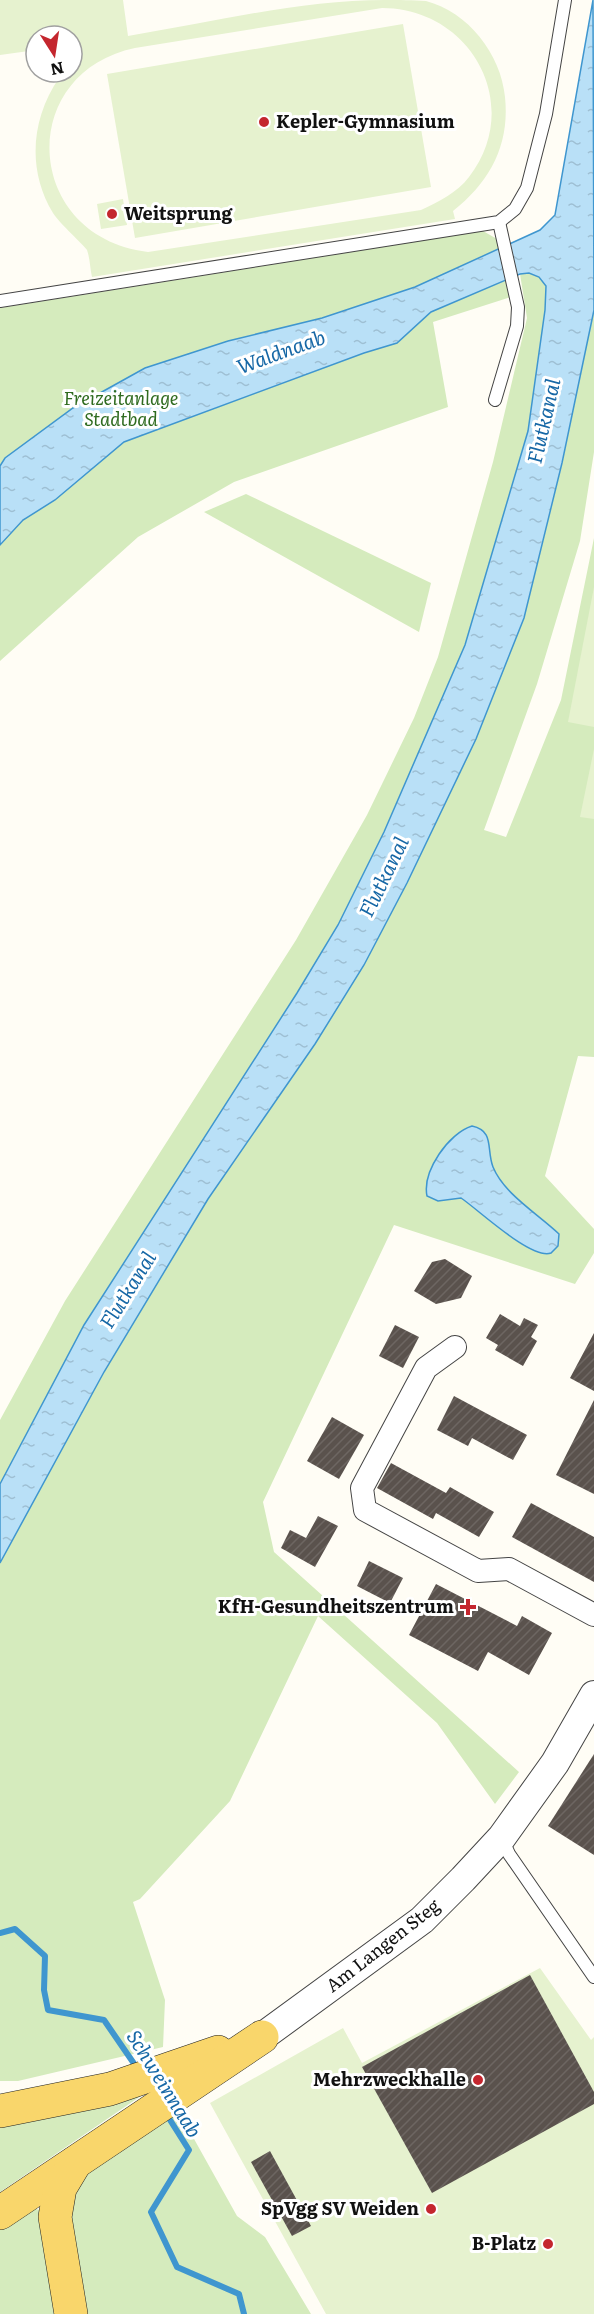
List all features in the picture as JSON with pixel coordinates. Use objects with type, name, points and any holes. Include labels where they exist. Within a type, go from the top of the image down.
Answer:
[{"type":"main road","points":[[1,2212],[77,2161],[201,2068],[262,2037]]},
{"type":"main road","points":[[0,2111],[42,2104],[201,2068]]},
{"type":"main road","points":[[71,2314],[55,2217],[60,2188],[77,2161]]},
{"type":"street","points":[[455,1347],[426,1368],[362,1488],[364,1510],[478,1571],[509,1569],[594,1615]]},
{"type":"street","name":"Am Langen Steg","points":[[262,2037],[422,1920],[502,1837],[555,1763],[594,1695]]},
{"type":"lane","points":[[0,302],[499,222],[515,209],[527,188],[546,114],[565,0]]},
{"type":"lane","points":[[495,400],[517,326],[518,307],[499,222]]},
{"type":"lane","points":[[502,1837],[509,1854],[594,1977]]},
{"type":"green space","points":[[0,0],[123,0],[128,36],[321,4],[385,0],[426,1],[456,15],[480,37],[489,51],[497,65],[505,97],[504,131],[495,161],[477,188],[453,211],[455,219],[92,277],[87,250],[53,213],[39,180],[36,162],[38,127],[43,110],[56,84],[73,84],[53,120],[50,154],[57,187],[76,217],[107,240],[148,252],[421,210],[464,183],[485,149],[491,120],[489,91],[480,65],[463,42],[441,24],[413,12],[382,8],[135,48],[96,63],[84,74],[84,24],[24,24],[24,52],[0,55]]},
{"type":"green space","points":[[403,24],[431,187],[135,238],[107,74]]},
{"type":"green space","name":"Weitsprung","points":[[123,199],[127,225],[101,229],[97,204]]},
{"type":"green space","name":"Freizeitanlage Stadtbad","points":[[483,231],[497,239],[511,297],[433,322],[448,407],[234,482],[138,537],[0,661],[0,308]]},
{"type":"green space","points":[[529,273],[539,277],[546,286],[545,310],[528,431],[465,645],[384,832],[338,925],[297,993],[84,1325],[0,1484],[0,1420],[65,1301],[296,940],[367,815],[414,718],[438,657],[493,462],[527,318],[520,274]]},
{"type":"green space","points":[[594,310],[594,452],[580,541],[537,684],[484,830],[506,837],[561,700],[594,538],[594,1057],[578,1056],[545,1176],[594,1229],[594,1253],[575,1284],[394,1225],[263,1502],[274,1552],[519,1772],[495,1804],[437,1723],[318,1616],[230,1801],[140,1899],[133,1902],[165,2000],[163,2047],[18,2081],[0,2081],[0,1563],[104,1372],[208,1199],[315,1044],[407,883],[476,739],[524,618],[562,464]]},
{"type":"green space","points":[[246,494],[431,583],[419,632],[204,512]]},
{"type":"green space","points":[[594,587],[594,727],[568,722]]},
{"type":"green space","points":[[594,749],[594,819],[580,817]]},
{"type":"green space","name":"SpVgg SV Weiden","points":[[540,1968],[591,2040],[594,2037],[594,2314],[326,2314],[210,2103],[343,2028],[362,2063]]},
{"type":"green space","points":[[157,2085],[0,2192],[0,2118]]},
{"type":"green space","points":[[179,2112],[237,2216],[265,2237],[311,2314],[81,2314],[68,2249],[70,2190],[87,2172]]},
{"type":"green space","points":[[32,2208],[40,2210],[60,2314],[0,2314],[0,2230]]},
{"type":"water","points":[[593,0],[594,310],[562,463],[524,618],[476,739],[407,883],[364,965],[315,1044],[208,1199],[104,1372],[0,1563],[0,1484],[84,1325],[297,993],[338,925],[384,832],[465,645],[528,431],[545,310],[546,286],[539,277],[529,273],[520,274],[431,312],[397,343],[364,353],[124,442],[55,500],[23,520],[0,545],[0,466],[5,458],[73,408],[145,368],[228,341],[322,318],[415,287],[540,230],[555,215]]},
{"type":"water","points":[[472,1126],[479,1128],[487,1136],[493,1167],[505,1186],[559,1234],[558,1246],[551,1253],[542,1253],[518,1242],[461,1198],[438,1201],[427,1196],[429,1176],[439,1154],[455,1136]]},
{"type":"building","points":[[445,1259],[472,1276],[461,1298],[436,1304],[414,1291],[432,1262]]},
{"type":"building","points":[[500,1314],[520,1326],[524,1318],[538,1325],[531,1337],[537,1341],[523,1366],[495,1350],[498,1345],[486,1338]]},
{"type":"building","points":[[395,1325],[419,1337],[403,1368],[379,1356]]},
{"type":"building","points":[[594,1333],[594,1391],[570,1378]]},
{"type":"building","points":[[454,1396],[527,1435],[513,1460],[472,1438],[468,1446],[437,1430]]},
{"type":"building","points":[[594,1400],[594,1494],[556,1475]]},
{"type":"building","points":[[332,1417],[364,1435],[339,1479],[307,1461]]},
{"type":"building","points":[[391,1463],[446,1493],[450,1487],[494,1512],[479,1537],[436,1513],[433,1519],[377,1488]]},
{"type":"building","points":[[531,1503],[594,1537],[594,1582],[512,1537]]},
{"type":"building","points":[[318,1516],[338,1526],[315,1567],[281,1548],[290,1530],[306,1538]]},
{"type":"building","points":[[369,1561],[403,1578],[390,1603],[357,1586]]},
{"type":"building","points":[[436,1584],[517,1626],[522,1616],[552,1633],[529,1675],[488,1652],[478,1671],[409,1635]]},
{"type":"building","points":[[594,1754],[594,1855],[548,1826]]},
{"type":"building","name":"Mehrzweckhalle","points":[[530,1975],[594,2092],[594,2104],[432,2193],[362,2067]]},
{"type":"building","points":[[270,2151],[311,2226],[292,2236],[251,2162]]},
{"type":"waterway","name":"Schweinnaab","points":[[0,1933],[15,1929],[45,1956],[44,1990],[48,2010],[104,2020],[137,2068]]},
{"type":"waterway","name":"Schweinnaab","points":[[165,2112],[189,2150],[151,2212],[177,2267],[239,2294],[244,2314]]},
{"type":"place","name":"Kepler-Gymnasium","points":[[264,122]]},
{"type":"place","name":"Weitsprung","points":[[112,214]]},
{"type":"place","name":"KfH-Gesundheitszentrum","points":[[468,1607]]},
{"type":"place","name":"Mehrzweckhalle","points":[[478,2080]]},
{"type":"place","name":"SpVgg SV Weiden","points":[[431,2209]]},
{"type":"place","name":"B-Platz","points":[[548,2244]]},
{"type":"water label","name":"Waldnaab","points":[[281,352]]},
{"type":"water label","name":"Flutkanal","points":[[544,421]]},
{"type":"water label","name":"Flutkanal","points":[[384,877]]},
{"type":"water label","name":"Flutkanal","points":[[128,1290]]}]
